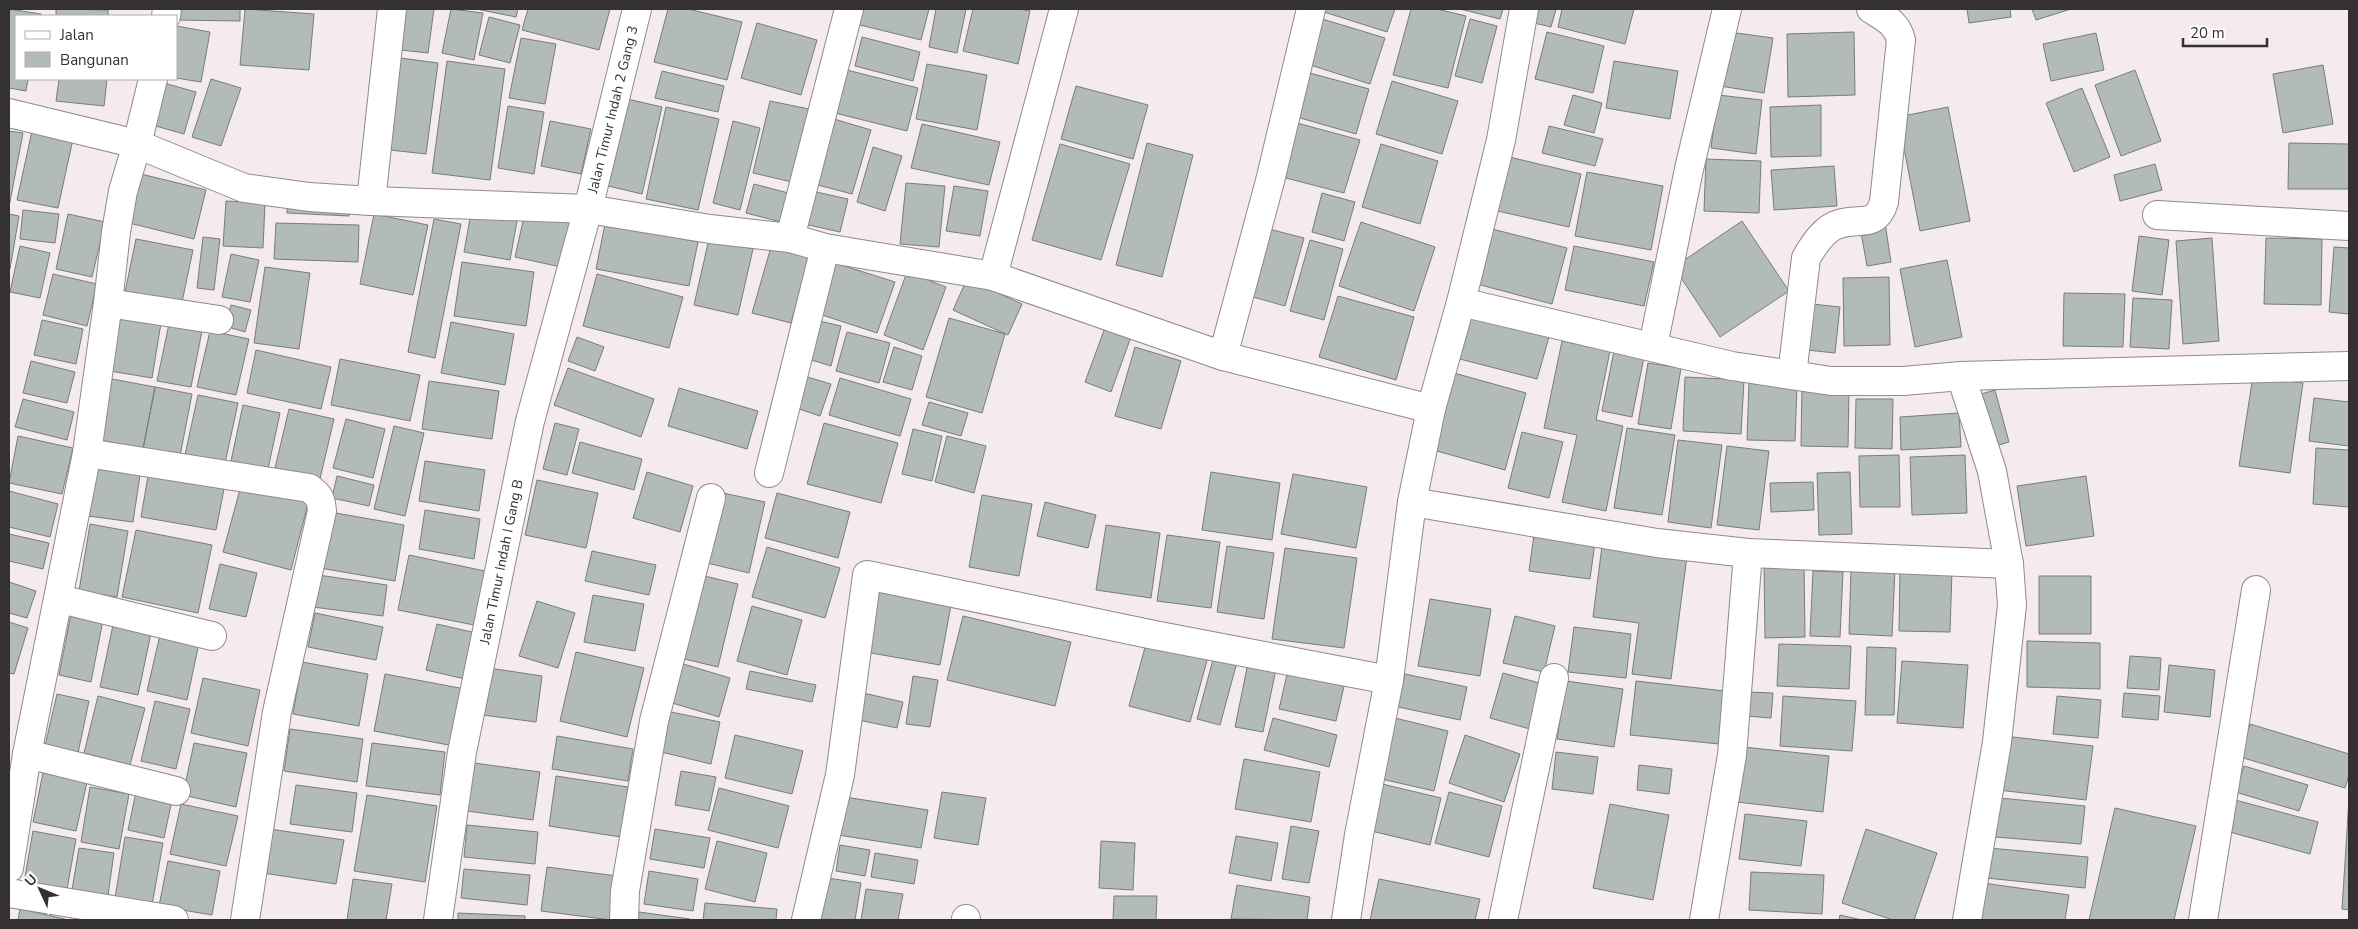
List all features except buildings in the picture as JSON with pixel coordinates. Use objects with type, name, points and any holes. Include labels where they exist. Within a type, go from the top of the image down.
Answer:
[{"type":"street","points":[[371,201],[392,9]]},
{"type":"street","name":"Jalan Timur Indah 2 Gang 3","points":[[588,209],[637,9]]},
{"type":"street","points":[[790,238],[849,9]]},
{"type":"street","points":[[993,276],[1064,9]]},
{"type":"street","points":[[1224,356],[1270,181],[1311,9]]},
{"type":"street","points":[[1346,920],[1358,835],[1388,680],[1412,502],[1431,409],[1461,302],[1500,140],[1524,9]]},
{"type":"street","points":[[1652,346],[1689,169],[1727,9]]},
{"type":"street","points":[[1792,375],[1806,258],[1814,245],[1831,228],[1838,224],[1866,221],[1875,218],[1884,202],[1901,40],[1899,30],[1893,22],[1871,9]]},
{"type":"street","points":[[9,868],[28,754],[60,599],[87,453],[120,207],[153,80]]},
{"type":"street","points":[[9,113],[137,144],[244,188],[309,197],[371,201],[588,209],[710,229],[790,238],[825,248],[993,276],[1224,356],[1431,409]]},
{"type":"street","name":"Jalan Timur Indah I Gang B","points":[[438,920],[462,752],[530,421],[588,209]]},
{"type":"street","points":[[2157,215],[2349,226]]},
{"type":"street","points":[[769,474],[825,248]]},
{"type":"street","points":[[1461,302],[1732,366],[1831,381],[1903,381],[1961,376],[2349,366]]},
{"type":"street","points":[[108,303],[219,320]]},
{"type":"street","points":[[1961,376],[1992,471],[2009,564],[2012,605],[1997,742],[1967,920]]},
{"type":"street","points":[[87,453],[309,488],[317,494],[321,501],[322,511],[277,712],[245,920]]},
{"type":"street","points":[[624,920],[626,891],[654,721],[711,498]]},
{"type":"street","points":[[1412,502],[1657,543],[1748,553],[2009,564]]},
{"type":"street","points":[[1704,920],[1732,755],[1748,553]]},
{"type":"street","points":[[806,920],[840,776],[867,575],[1154,635],[1388,680]]},
{"type":"street","points":[[2203,920],[2256,590]]},
{"type":"street","points":[[60,599],[212,636]]},
{"type":"street","points":[[1503,920],[1554,678]]},
{"type":"street","points":[[28,754],[176,791]]},
{"type":"street","points":[[9,893],[174,920]]}]
